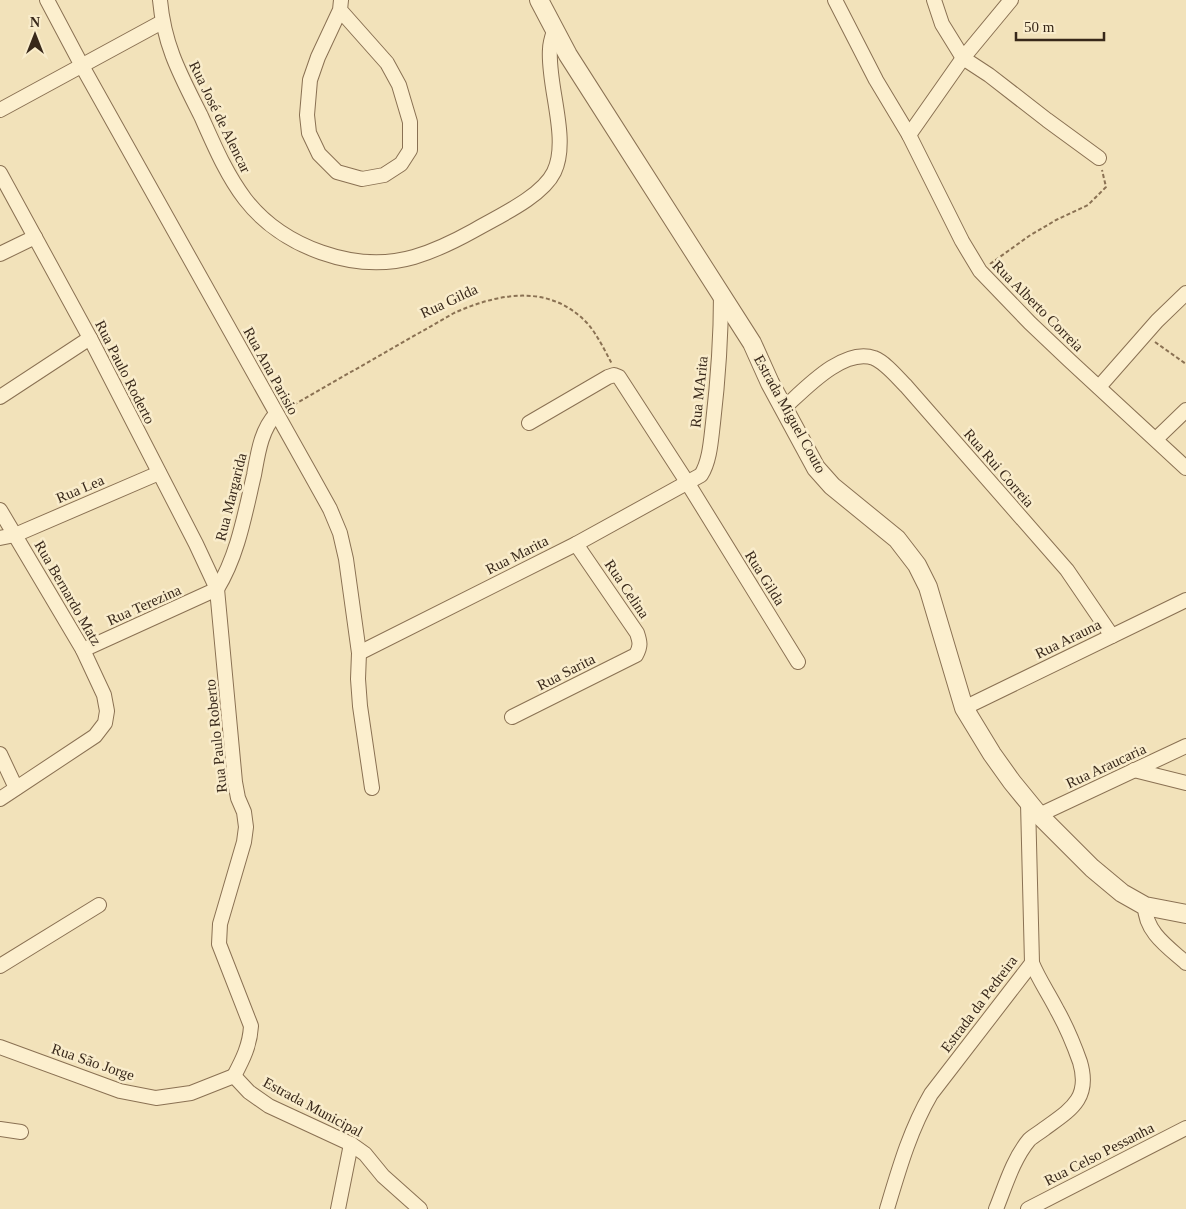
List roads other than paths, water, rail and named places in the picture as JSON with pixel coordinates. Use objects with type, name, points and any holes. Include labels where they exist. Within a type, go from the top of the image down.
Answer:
[{"type":"street","name":"Rua Ana Parisio","points":[[47,0],[330,509],[340,534],[346,559],[359,653],[360,706],[372,788]]},
{"type":"street","name":"Rua José de Alencar","points":[[160,0],[162,22],[171,53],[229,176],[246,200],[271,226],[298,242],[336,257],[365,262],[414,257],[459,239],[535,194],[548,182],[558,161],[560,134],[550,66],[550,48],[554,31]]},
{"type":"street","name":"Estrada Miguel Couto","points":[[539,0],[554,31],[752,343],[816,468],[832,486],[897,539],[917,565],[928,587],[964,708],[992,754],[1034,809],[1092,868],[1122,893],[1145,906],[1186,914]]},
{"type":"street","name":"Rua Alberto Correia","points":[[835,0],[876,80],[909,135],[962,241],[980,271],[1030,323],[1186,468]]},
{"type":"street","points":[[934,0],[942,24],[963,58],[989,75],[1099,158]]},
{"type":"street","points":[[909,135],[963,58],[1011,0]]},
{"type":"street","points":[[341,5],[387,62],[399,85],[410,122],[410,150],[401,164],[384,175],[362,179],[337,172],[319,154],[309,133],[307,115],[310,80],[341,5]]},
{"type":"street","points":[[0,110],[162,22]]},
{"type":"street","name":"Rua Paulo Roderto","points":[[0,173],[90,338],[217,588]]},
{"type":"street","points":[[0,254],[35,237]]},
{"type":"street","points":[[1099,387],[1145,335],[1186,293]]},
{"type":"street","name":"Rua MArita","points":[[687,482],[701,475],[704,470],[710,441],[718,381],[721,295]]},
{"type":"street","points":[[0,397],[90,338]]},
{"type":"street","name":"Rua Rui Correia","points":[[784,408],[813,382],[839,363],[850,358],[862,356],[881,362],[906,386],[1067,570],[1112,636]]},
{"type":"street","name":"Rua Gilda","points":[[529,423],[608,377],[614,375],[621,380],[687,482],[798,662]]},
{"type":"street","points":[[1156,439],[1186,410]]},
{"type":"street","name":"Rua Margarida","points":[[217,588],[226,574],[240,533],[261,442],[269,422],[276,414]]},
{"type":"street","name":"Rua Lea","points":[[0,538],[15,535],[159,473]]},
{"type":"street","name":"Rua Marita","points":[[359,653],[576,544],[687,482]]},
{"type":"street","name":"Rua Bernardo Matz","points":[[0,510],[83,650],[104,695],[107,711],[105,723],[95,736],[16,788]]},
{"type":"street","name":"Rua Celina","points":[[576,544],[637,633],[640,649],[636,655]]},
{"type":"street","name":"Rua Terezina","points":[[83,650],[217,588]]},
{"type":"street","name":"Rua Paulo Roberto","points":[[217,588],[235,782],[238,798],[244,812],[246,827],[244,842],[220,924],[219,944],[251,1026],[251,1039],[245,1057],[234,1076]]},
{"type":"street","name":"Rua Arauna","points":[[964,708],[1186,600]]},
{"type":"street","name":"Rua Sarita","points":[[512,717],[636,655]]},
{"type":"street","name":"Rua Araucaria","points":[[1034,809],[1134,770],[1186,746]]},
{"type":"street","points":[[0,754],[16,788],[0,799]]},
{"type":"street","points":[[1134,770],[1186,783]]},
{"type":"street","name":"Estrada da Pedreira","points":[[887,1209],[910,1136],[931,1094],[1032,963],[1034,809]]},
{"type":"street","points":[[0,966],[99,905]]},
{"type":"street","points":[[1145,906],[1145,916],[1160,940],[1186,963]]},
{"type":"street","points":[[996,1209],[1018,1156],[1029,1140],[1072,1108],[1081,1096],[1083,1083],[1080,1064],[1072,1041],[1058,1010],[1039,981],[1032,963]]},
{"type":"street","name":"Rua São Jorge","points":[[0,1047],[120,1091],[156,1098],[191,1093],[234,1076]]},
{"type":"street","name":"Estrada Municipal","points":[[234,1076],[249,1092],[269,1106],[351,1144],[365,1154],[383,1176],[420,1209]]},
{"type":"street","name":"Rua Celso Pessanha","points":[[1028,1209],[1186,1128]]},
{"type":"street","points":[[0,1129],[21,1132]]},
{"type":"street","points":[[338,1209],[351,1144]]}]
